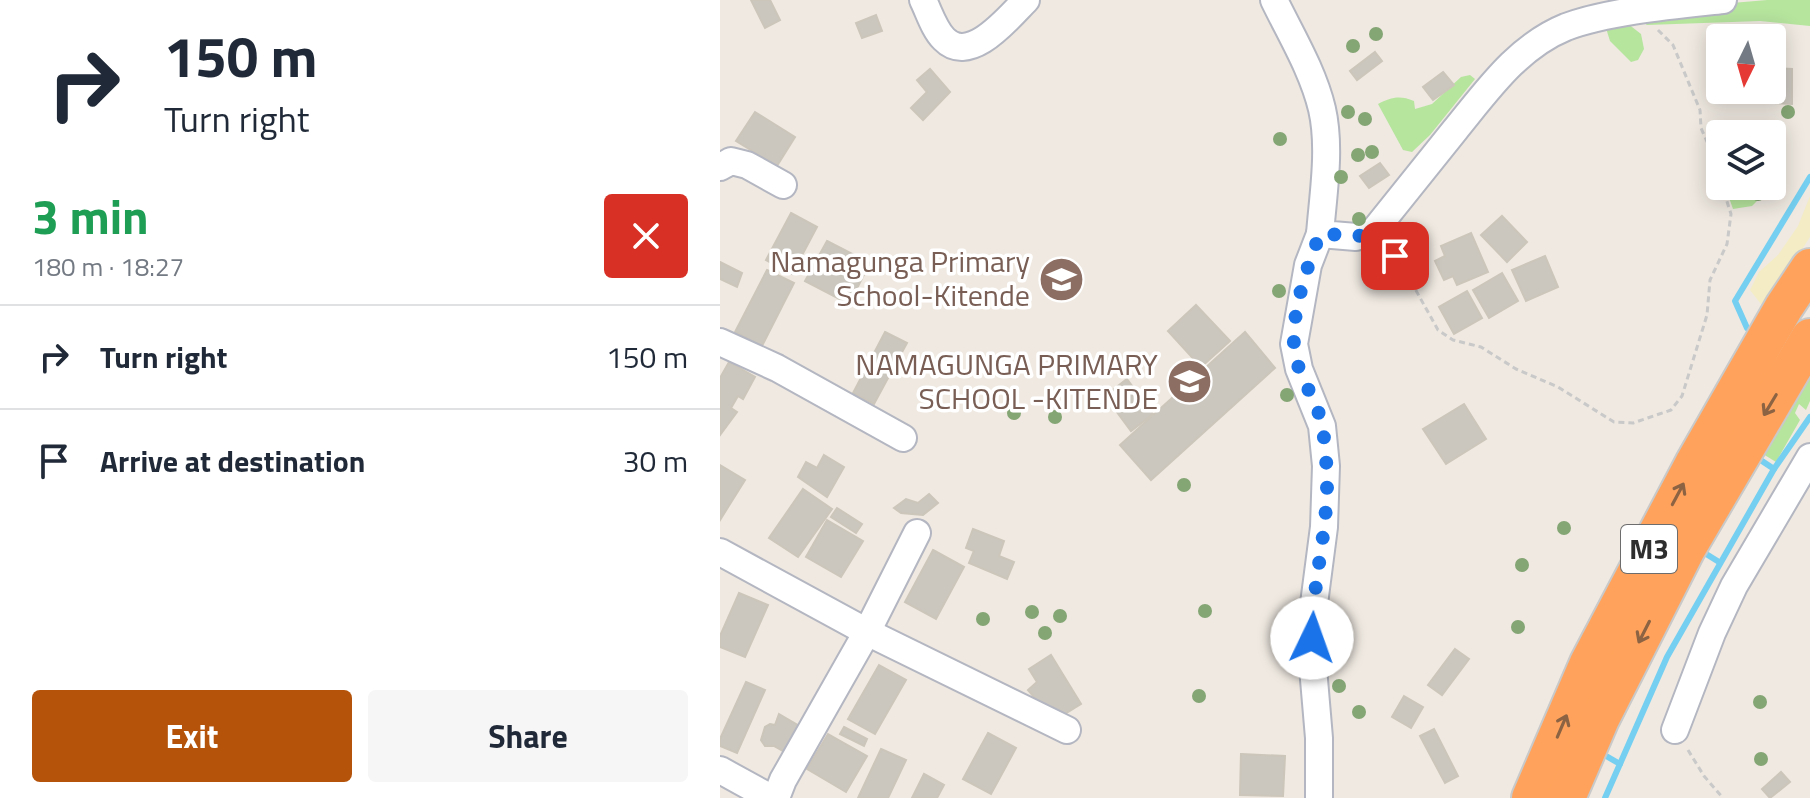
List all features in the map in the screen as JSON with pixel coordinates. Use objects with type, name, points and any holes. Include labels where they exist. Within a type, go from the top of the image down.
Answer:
[{"type":"highway","name":"M3","points":[[1531,798],[1589,663],[1659,530],[1761,346],[1810,268]]},
{"type":"highway","name":"M3","points":[[1566,798],[1600,719],[1686,549],[1810,338]]},
{"type":"street","points":[[923,0],[942,37],[952,45],[967,47],[989,36],[1026,0]]},
{"type":"street","points":[[1274,0],[1322,107],[1325,138],[1320,234],[1308,265],[1294,344],[1299,369],[1322,426],[1326,466],[1324,527],[1312,619],[1319,798]]},
{"type":"street","points":[[1320,234],[1365,236],[1374,231],[1498,77],[1527,50],[1567,27],[1591,20],[1673,5],[1723,0]]},
{"type":"street","points":[[720,167],[731,161],[747,165],[783,185]]},
{"type":"street","points":[[720,342],[777,368],[903,438]]},
{"type":"street","points":[[1675,730],[1712,633],[1734,586],[1810,457]]},
{"type":"street","points":[[720,770],[771,798],[867,632],[917,533]]},
{"type":"street","points":[[720,552],[867,632],[1067,730]]},
{"type":"path","points":[[1655,28],[1673,45],[1700,110],[1701,128],[1706,139]]},
{"type":"path","points":[[1365,236],[1385,243],[1404,269],[1438,330],[1453,340],[1481,347],[1516,369],[1558,387],[1614,422],[1633,423],[1671,410],[1682,396],[1707,315],[1710,280],[1727,244],[1731,214],[1726,200]]},
{"type":"path","points":[[1675,730],[1704,776],[1723,798]]},
{"type":"green space","points":[[1810,0],[1810,26],[1760,21],[1647,25],[1643,22],[1732,3]]},
{"type":"green space","points":[[1623,20],[1641,34],[1644,49],[1638,60],[1631,62],[1610,41],[1605,25]]},
{"type":"green space","points":[[1470,75],[1475,79],[1430,135],[1412,152],[1403,150],[1378,104],[1400,97],[1414,101],[1415,109],[1432,104],[1461,77]]},
{"type":"green space","points":[[1730,200],[1758,200],[1752,206],[1733,209]]},
{"type":"green space","points":[[1810,366],[1810,401],[1806,410],[1799,404],[1795,413],[1800,420],[1776,462],[1763,454]]},
{"type":"sand","points":[[1810,196],[1810,237],[1764,308],[1750,290],[1759,272],[1778,255],[1798,226]]},
{"type":"building","points":[[751,0],[770,0],[780,20],[765,28]]},
{"type":"building","points":[[876,15],[882,31],[862,38],[856,23]]},
{"type":"building","points":[[1375,52],[1382,61],[1357,80],[1350,71]]},
{"type":"building","points":[[930,69],[950,92],[923,120],[911,108],[927,92],[917,80]]},
{"type":"building","points":[[1786,69],[1792,69],[1792,104],[1786,104]]},
{"type":"building","points":[[1443,72],[1454,85],[1433,100],[1423,87]]},
{"type":"building","points":[[755,112],[795,137],[777,166],[736,141]]},
{"type":"building","points":[[1380,163],[1389,175],[1369,188],[1360,176]]},
{"type":"building","points":[[791,213],[817,227],[792,274],[766,260]]},
{"type":"building","points":[[1502,216],[1527,242],[1507,262],[1481,235]]},
{"type":"building","points":[[1471,233],[1488,272],[1457,285],[1453,276],[1444,280],[1435,261],[1445,256],[1441,246]]},
{"type":"building","points":[[827,241],[870,263],[849,304],[805,281]]},
{"type":"building","points":[[1545,256],[1558,287],[1526,301],[1512,270]]},
{"type":"building","points":[[720,262],[742,273],[737,287],[720,279]]},
{"type":"building","points":[[767,270],[794,283],[762,346],[735,332]]},
{"type":"building","points":[[1502,273],[1518,301],[1489,318],[1473,290]]},
{"type":"building","points":[[1467,291],[1482,318],[1454,334],[1439,307]]},
{"type":"building","points":[[1196,305],[1230,341],[1201,367],[1168,331]]},
{"type":"building","points":[[885,332],[907,343],[874,404],[853,393]]},
{"type":"building","points":[[1245,332],[1275,368],[1151,480],[1120,445]]},
{"type":"building","points":[[729,362],[755,377],[743,399],[738,396],[731,408],[737,412],[720,435],[720,378]]},
{"type":"building","points":[[1127,379],[1153,414],[1131,431],[1105,396]]},
{"type":"building","points":[[1464,404],[1486,439],[1446,464],[1423,429]]},
{"type":"building","points":[[824,455],[844,467],[827,497],[798,477],[806,462],[817,468]]},
{"type":"building","points":[[720,465],[745,480],[720,520]]},
{"type":"building","points":[[803,489],[832,509],[798,557],[769,538]]},
{"type":"building","points":[[929,494],[938,503],[923,515],[901,513],[894,508],[906,499],[918,503]]},
{"type":"building","points":[[837,508],[862,524],[856,533],[831,517]]},
{"type":"building","points":[[827,520],[863,541],[841,577],[806,557]]},
{"type":"building","points":[[973,529],[1004,541],[999,556],[1014,562],[1007,579],[969,563],[974,551],[966,548]]},
{"type":"building","points":[[933,550],[964,567],[936,619],[905,602]]},
{"type":"building","points":[[739,593],[768,605],[745,657],[720,647],[720,636]]},
{"type":"building","points":[[1455,649],[1469,659],[1442,695],[1428,685]]},
{"type":"building","points":[[1051,655],[1081,704],[1060,717],[1053,707],[1047,712],[1028,690],[1037,682],[1029,669]]},
{"type":"building","points":[[879,665],[906,680],[875,734],[848,719]]},
{"type":"building","points":[[746,682],[765,690],[737,753],[720,746],[720,739]]},
{"type":"building","points":[[1404,696],[1423,707],[1411,728],[1392,717]]},
{"type":"building","points":[[779,714],[803,728],[788,754],[774,746],[765,746],[761,740],[765,727],[775,725]]},
{"type":"building","points":[[844,727],[867,739],[864,746],[840,734]]},
{"type":"building","points":[[1434,729],[1458,776],[1445,783],[1420,736]]},
{"type":"building","points":[[988,733],[1016,748],[991,794],[963,779]]},
{"type":"building","points":[[828,734],[867,756],[846,792],[807,769]]},
{"type":"building","points":[[881,749],[906,760],[888,798],[858,798]]},
{"type":"building","points":[[1241,754],[1285,756],[1283,796],[1240,795]]},
{"type":"building","points":[[1781,772],[1790,782],[1770,798],[1762,789]]},
{"type":"building","points":[[924,774],[944,785],[937,798],[912,798]]},
{"type":"waterway","points":[[1747,328],[1735,301],[1810,177]]},
{"type":"waterway","points":[[1605,798],[1667,657],[1774,469],[1810,417]]},
{"type":"waterway","points":[[1756,457],[1774,469]]},
{"type":"waterway","points":[[1703,552],[1719,562]]},
{"type":"waterway","points":[[1601,753],[1620,764]]},
{"type":"place","name":"Namagunga Primary School-Kitende","points":[[1061,279]]},
{"type":"place","name":"NAMAGUNGA PRIMARY SCHOOL -KITENDE","points":[[1189,382]]},
{"type":"route","points":[[1312,638],[1314,590],[1327,482],[1322,426],[1296,357],[1294,344],[1298,311],[1308,265],[1320,234],[1365,236],[1385,243],[1395,256]]}]
